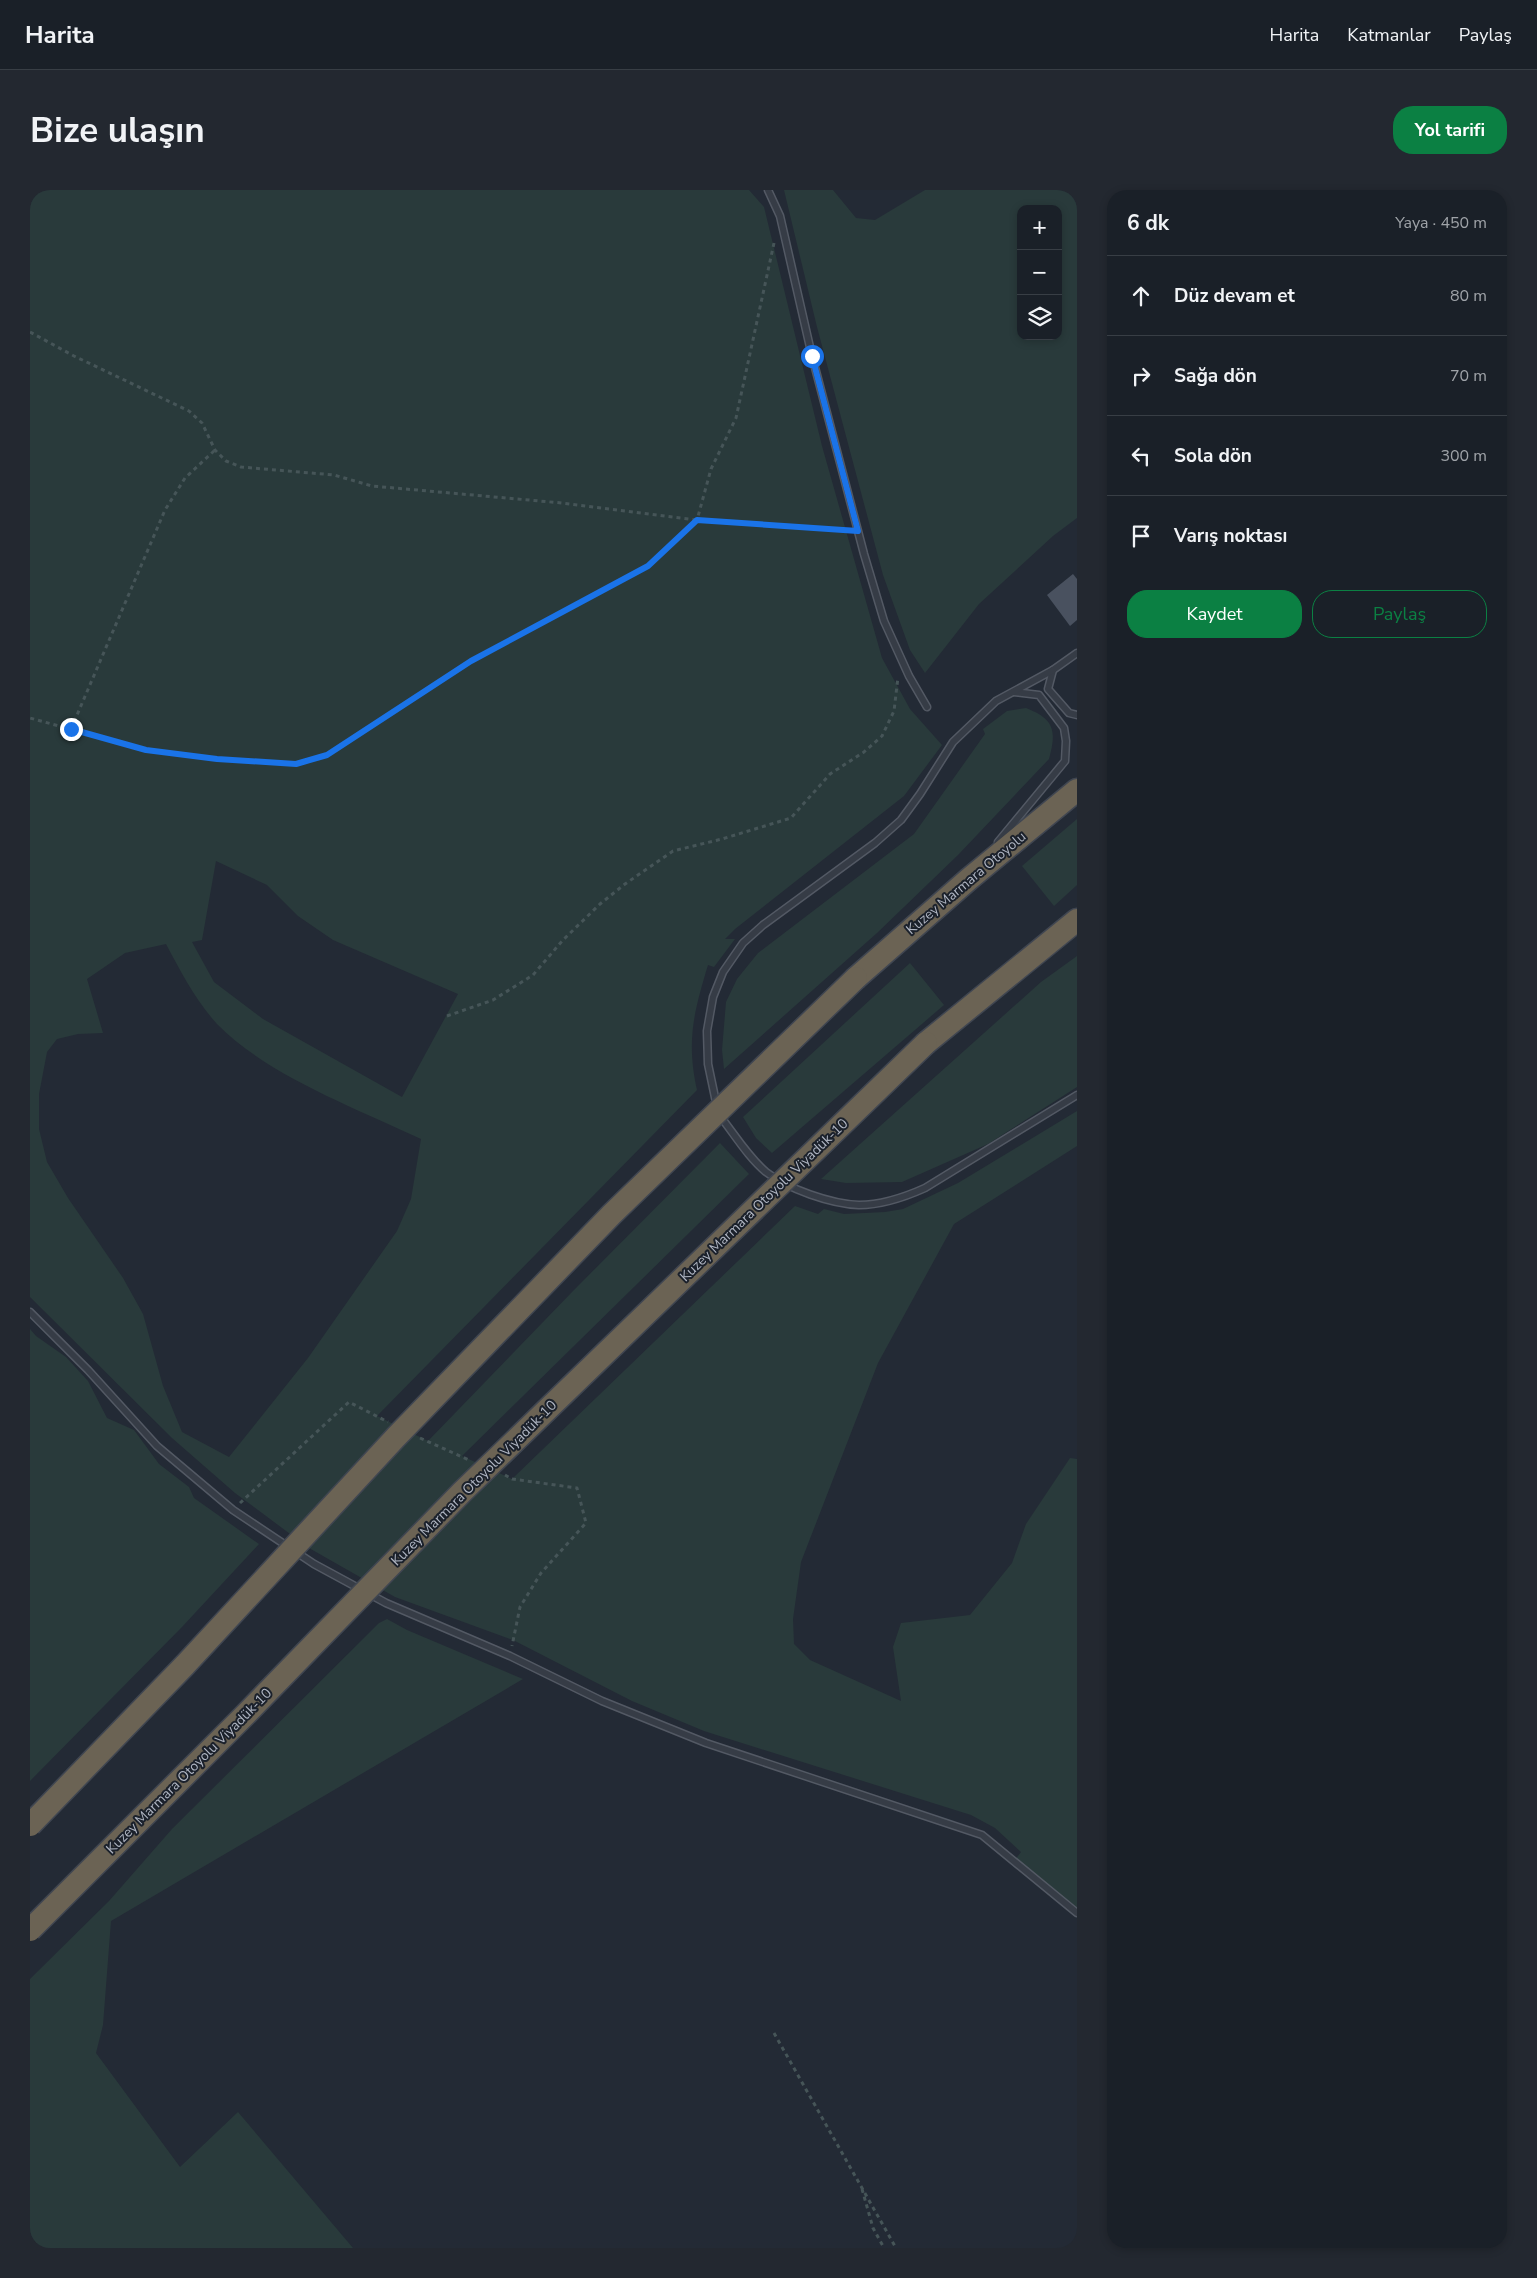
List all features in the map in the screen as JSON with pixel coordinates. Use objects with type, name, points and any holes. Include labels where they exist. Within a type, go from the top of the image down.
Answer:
[{"type":"highway","name":"Kuzey Marmara Otoyolu","points":[[30,1825],[185,1665],[396,1438],[612,1214],[856,978],[969,879],[1077,790]]},
{"type":"highway","points":[[1040,951],[1077,920]]},
{"type":"highway","name":"Kuzey Marmara Otoyolu Viyadük-10","points":[[30,1930],[252,1708],[462,1492],[926,1043],[1040,951]]},
{"type":"lane","points":[[768,190],[780,216],[810,347],[858,531],[884,621],[900,657],[927,707]]},
{"type":"lane","points":[[1077,653],[1040,678],[996,701],[953,742],[901,820],[875,843],[763,924],[743,943],[723,972],[713,997],[707,1031],[711,1085],[718,1113],[750,1155],[766,1172],[794,1190],[859,1205],[901,1198],[925,1188],[1077,1096]]},
{"type":"lane","points":[[1048,689],[1053,670]]},
{"type":"lane","points":[[1040,678],[1070,713],[1077,715]]},
{"type":"lane","points":[[969,879],[1065,761],[1066,741],[1064,728],[1030,683]]},
{"type":"lane","points":[[1012,691],[1039,695]]},
{"type":"lane","points":[[1040,951],[1077,931]]},
{"type":"lane","points":[[30,1312],[106,1389],[157,1446],[233,1510],[314,1564],[386,1603],[510,1656],[602,1701],[688,1736],[982,1835],[1077,1913]]},
{"type":"path","points":[[30,718],[146,750],[217,759],[296,764],[327,755],[471,661],[648,566],[697,520],[711,469],[736,418],[780,216]]},
{"type":"path","points":[[30,332],[74,356],[189,411],[202,423],[216,450],[226,461],[241,467],[334,475],[372,486],[562,503],[697,520],[858,531]]},
{"type":"path","points":[[71,729],[164,510],[185,478],[216,450]]},
{"type":"path","points":[[446,1016],[493,1000],[533,975],[563,940],[600,904],[673,851],[722,839],[791,818],[830,774],[864,752],[882,736],[894,711],[900,657]]},
{"type":"path","points":[[774,2033],[896,2248]]},
{"type":"path","points":[[860,2184],[873,2228],[884,2248]]},
{"type":"shaded area","points":[[30,190],[749,190],[764,207],[822,446],[882,658],[910,709],[942,745],[904,796],[735,929],[725,939],[735,939],[714,967],[708,965],[695,1012],[692,1056],[697,1090],[377,1416],[428,1441],[720,1143],[749,1174],[462,1456],[512,1479],[795,1206],[818,1214],[824,1209],[844,1214],[903,1209],[958,1183],[1077,1111],[1077,1146],[954,1224],[878,1363],[801,1562],[793,1619],[794,1644],[810,1660],[901,1701],[893,1647],[901,1623],[970,1615],[1012,1563],[1026,1524],[1070,1458],[1077,1459],[1077,1913],[1014,1861],[1021,1852],[995,1828],[971,1815],[704,1731],[632,1701],[513,1640],[395,1597],[309,1548],[235,1493],[172,1438],[30,1297]],"holes":[[[216,861],[267,885],[298,916],[333,940],[458,994],[402,1097],[263,1019],[214,982],[192,942],[202,940]],[[166,944],[202,1006],[217,1024],[238,1043],[261,1060],[287,1075],[341,1103],[421,1139],[411,1199],[397,1231],[308,1358],[229,1457],[182,1432],[163,1386],[143,1314],[123,1278],[68,1198],[47,1162],[39,1129],[39,1094],[47,1052],[57,1039],[78,1034],[103,1033],[87,979],[125,953]]]},
{"type":"shaded area","points":[[784,190],[833,190],[856,218],[875,220],[925,190],[1077,190],[1077,518],[1053,536],[979,604],[925,673],[910,650],[883,575],[817,327]]},
{"type":"shaded area","points":[[1026,708],[1043,717],[1051,727],[1053,740],[1049,759],[958,855],[877,933],[724,1069],[722,1050],[726,1002],[737,979],[758,953],[914,834],[985,734],[983,729],[1007,711]]},
{"type":"shaded area","points":[[1077,819],[1077,885],[1054,906],[1022,866]]},
{"type":"shaded area","points":[[1077,956],[1077,1087],[988,1144],[902,1182],[846,1183],[821,1179],[1041,982]]},
{"type":"shaded area","points":[[910,963],[944,1005],[772,1153],[756,1138],[743,1117]]},
{"type":"shaded area","points":[[30,1329],[36,1336],[66,1357],[88,1381],[107,1418],[134,1430],[159,1464],[189,1487],[194,1498],[259,1544],[182,1627],[30,1781]]},
{"type":"shaded area","points":[[387,1619],[407,1630],[523,1679],[111,1921],[103,2025],[96,2053],[180,2167],[238,2112],[353,2248],[30,2248],[30,1979],[109,1901],[172,1829],[379,1623]]},
{"type":"building","points":[[1073,574],[1077,579],[1077,620],[1070,626],[1047,595]]},
{"type":"route","points":[[71,729],[146,750],[217,759],[296,764],[327,755],[471,661],[648,566],[697,520],[858,531],[812,356]]}]
